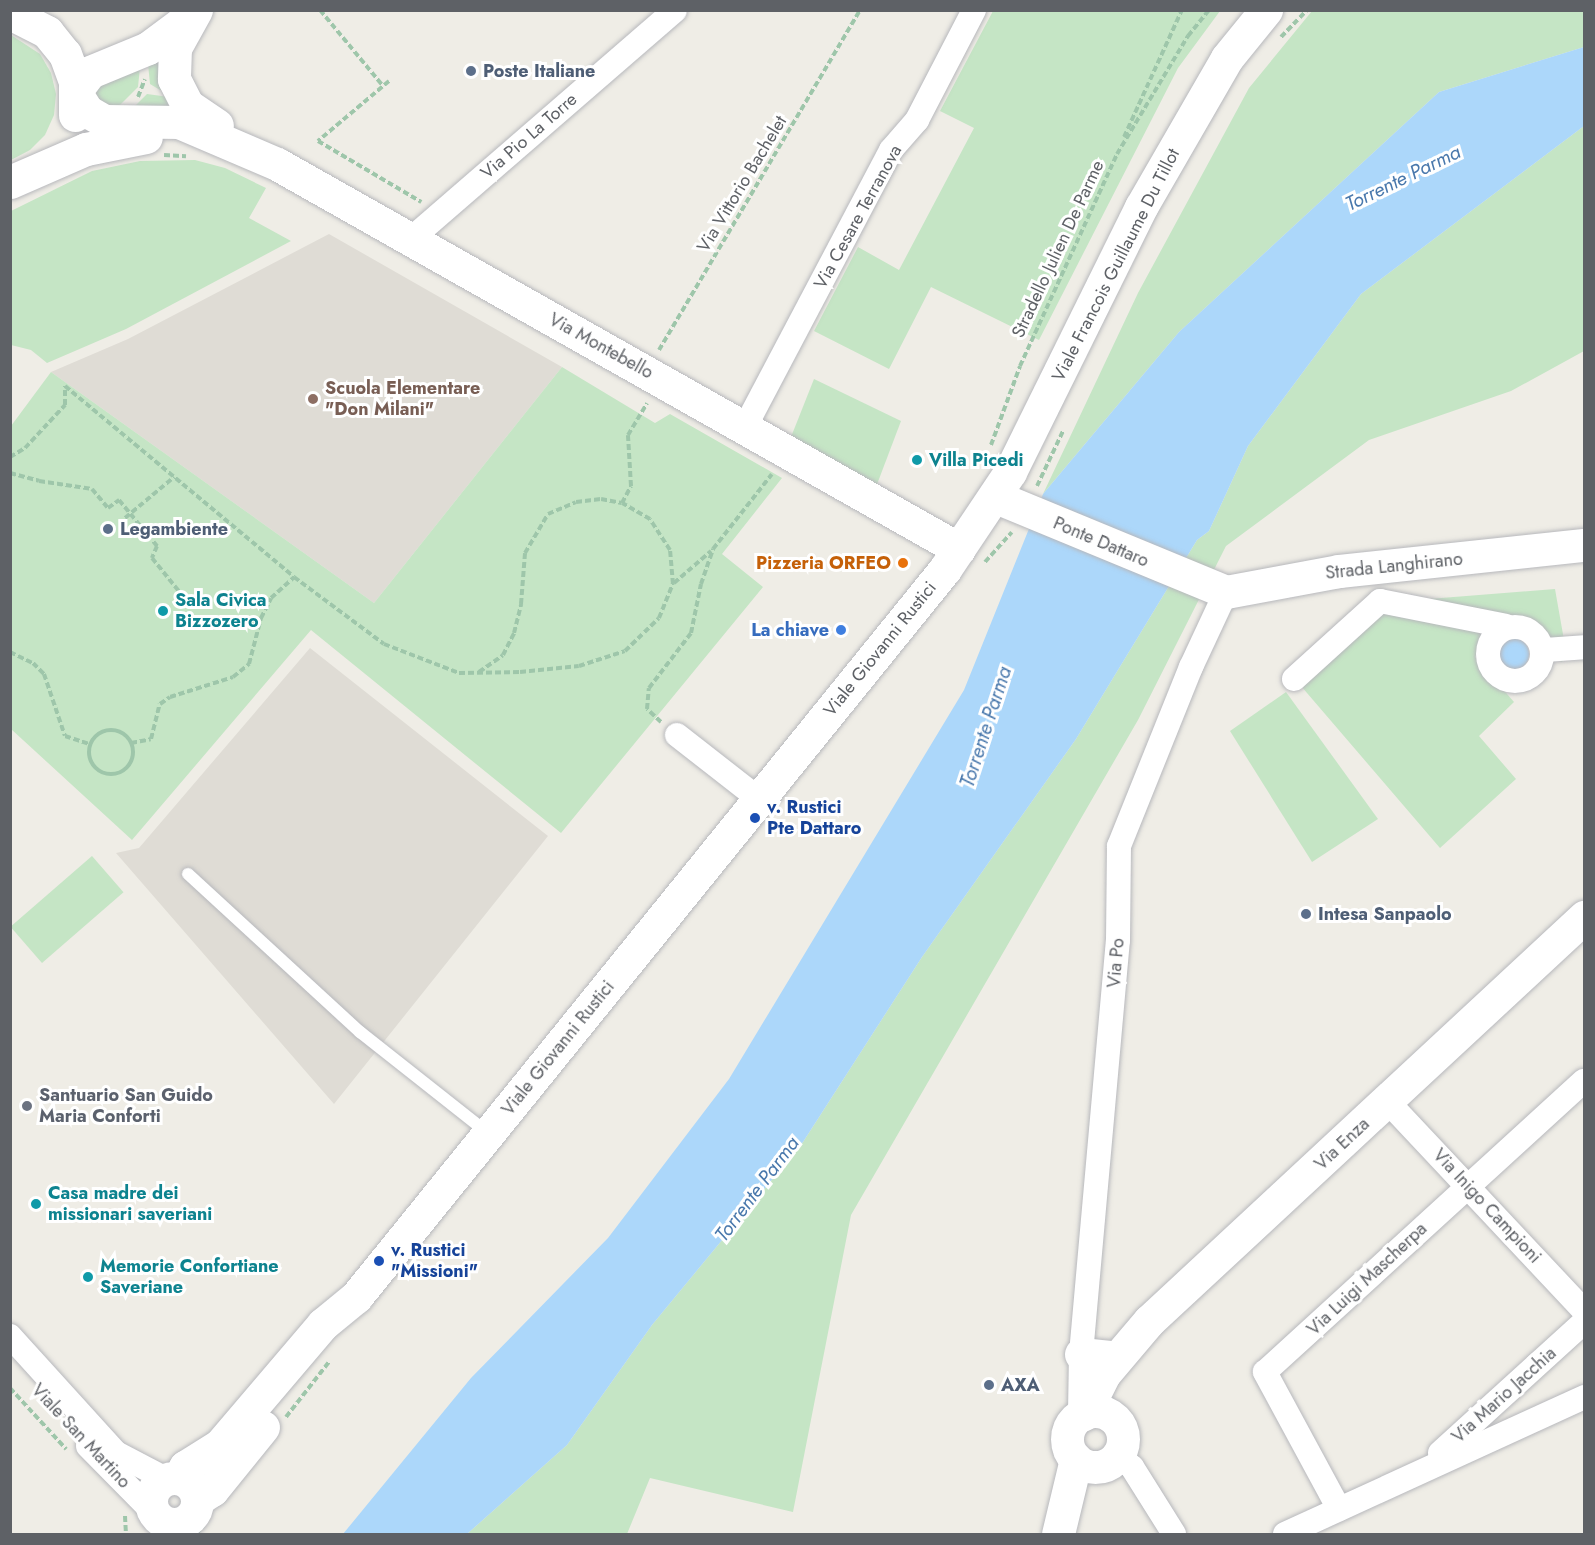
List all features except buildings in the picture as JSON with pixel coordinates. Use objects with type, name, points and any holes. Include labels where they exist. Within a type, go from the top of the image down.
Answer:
[{"type":"street","points":[[77,92],[90,72],[140,52],[196,10]]},
{"type":"street","points":[[196,10],[175,48],[175,84],[187,105],[214,122],[240,147]]},
{"type":"street","name":"Via Pio La Torre","points":[[411,239],[675,10]]},
{"type":"street","name":"Via Cesare Terranova","points":[[745,427],[891,150],[917,120],[974,10]]},
{"type":"street","name":"Viale Francois Guillaume Du Tillot","points":[[1019,495],[1141,207],[1227,58],[1266,10]]},
{"type":"street","name":"Via Montebello","points":[[10,13],[47,32],[65,54],[77,92],[87,111],[104,121],[179,122],[240,147],[411,239],[648,384],[745,427],[959,549]]},
{"type":"street","points":[[47,32],[75,47],[140,52]]},
{"type":"street","name":"Via Montebello","points":[[20,178],[69,136],[77,92]]},
{"type":"street","name":"Via Montebello","points":[[20,178],[86,149],[140,137],[177,137],[240,147]]},
{"type":"street","name":"Viale Giovanni Rustici","points":[[160,1526],[152,1492],[181,1485],[185,1467],[220,1445],[323,1324],[356,1297],[959,549],[1019,495]]},
{"type":"street","name":"Ponte Dattaro","points":[[1019,495],[1216,589]]},
{"type":"street","name":"Strada Langhirano","points":[[1216,589],[1329,573],[1584,545]]},
{"type":"street","name":"Via Po","points":[[1095,1461],[1067,1437],[1091,1415],[1100,1362],[1118,940],[1119,846],[1191,667],[1216,589]]},
{"type":"street","points":[[1294,679],[1380,602],[1526,628],[1545,650]]},
{"type":"street","points":[[1506,626],[1490,639],[1486,661],[1502,679],[1525,680],[1540,668],[1545,650]]},
{"type":"street","points":[[1545,650],[1584,646]]},
{"type":"street","points":[[677,735],[759,799]]},
{"type":"street","name":"Via Enza","points":[[1100,1362],[1149,1321],[1584,917]]},
{"type":"street","name":"Via Luigi Mascherpa","points":[[1339,1509],[1265,1372],[1584,1081]]},
{"type":"street","name":"Via Inigo Campioni","points":[[1388,1101],[1469,1185],[1584,1311]]},
{"type":"street","name":"Via Mario Jacchia","points":[[1424,1468],[1584,1322]]},
{"type":"street","name":"Viale San Martino","points":[[10,1336],[116,1453],[181,1485]]},
{"type":"street","name":"Viale San Martino","points":[[10,1359],[160,1526]]},
{"type":"street","name":"Via Mario Jacchia","points":[[1285,1534],[1424,1468],[1584,1397]]},
{"type":"street","name":"Via Po","points":[[1059,1529],[1095,1461],[1123,1438],[1116,1421],[1091,1415]]},
{"type":"street","points":[[1095,1461],[1132,1467],[1174,1534]]},
{"type":"lane","points":[[188,874],[360,1032],[489,1134]]},
{"type":"path","points":[[320,10],[382,86]]},
{"type":"path","name":"Via Vittorio Bachelet","points":[[622,503],[631,486],[628,435],[648,384],[860,10]]},
{"type":"path","points":[[1117,154],[1182,10]]},
{"type":"path","name":"Stradello Julien De Parme","points":[[1019,495],[986,462],[1020,366],[1117,154],[1188,36],[1209,10]]},
{"type":"path","points":[[1275,44],[1307,10]]},
{"type":"path","points":[[389,81],[318,141],[421,203]]},
{"type":"path","points":[[163,148],[189,149]]},
{"type":"path","points":[[152,155],[193,157]]},
{"type":"path","points":[[10,457],[45,429],[65,405],[65,386],[294,577],[384,644],[459,673],[579,666],[625,651],[659,618],[674,584],[713,549],[776,469]]},
{"type":"path","points":[[1019,495],[1067,421]]},
{"type":"path","points":[[10,473],[92,489],[108,508],[119,500],[158,546],[152,558],[182,595],[175,601]]},
{"type":"path","points":[[125,518],[174,477]]},
{"type":"path","points":[[478,672],[503,655],[514,633],[521,604],[525,553],[548,514],[576,502],[601,500],[622,503],[650,519],[670,550],[674,584]]},
{"type":"path","points":[[677,735],[647,709],[646,697],[691,633],[701,584],[713,549]]},
{"type":"path","points":[[131,743],[151,739],[160,704],[170,697],[233,677],[249,664],[261,618],[271,598],[294,577]]},
{"type":"path","points":[[10,652],[33,663],[44,674],[65,736],[90,744]]},
{"type":"path","points":[[106,730],[121,732],[131,743],[129,764],[111,774],[93,765],[90,744],[106,730]]},
{"type":"shaded area","name":"Scuola Elementare \"Don Milani\"","points":[[329,234],[562,367],[374,603],[51,372],[128,339]]},
{"type":"shaded area","points":[[310,648],[548,836],[334,1104],[116,853],[139,848]]},
{"type":"green space","points":[[993,11],[1220,11],[1178,68],[1039,340],[931,287],[889,369],[814,331],[858,247],[899,270],[974,128],[940,111]]},
{"type":"green space","points":[[1312,11],[1584,11],[1584,47],[1439,92],[1179,332],[1043,494],[1138,293],[1249,88]]},
{"type":"green space","points":[[11,35],[40,54],[51,73],[56,94],[54,115],[45,135],[30,150],[11,160]]},
{"type":"green space","points":[[160,58],[166,90],[160,90],[150,84],[148,64]]},
{"type":"green space","points":[[140,67],[138,87],[119,106],[117,114],[89,91],[91,85]]},
{"type":"green space","points":[[147,94],[169,97],[178,111],[134,107]]},
{"type":"green space","points":[[1584,126],[1584,351],[1511,391],[1369,440],[1226,546],[1138,720],[851,1215],[793,1512],[650,1478],[627,1534],[467,1534],[567,1445],[652,1325],[803,1142],[922,957],[1076,739],[1197,540],[1209,531],[1248,446],[1361,294]]},
{"type":"green space","points":[[195,160],[225,168],[266,188],[249,218],[291,241],[126,329],[47,363],[31,350],[11,345],[11,211],[92,171],[140,161]]},
{"type":"green space","points":[[562,367],[655,423],[670,414],[782,478],[722,554],[763,587],[561,833],[311,630],[132,840],[11,729],[11,426],[51,372],[374,603]]},
{"type":"green space","points":[[814,379],[901,421],[876,487],[791,437]]},
{"type":"green space","points":[[1555,589],[1564,640],[1580,651],[1561,662],[1523,616],[1490,624],[1475,657],[1514,702],[1479,736],[1516,779],[1440,848],[1301,686],[1391,602]]},
{"type":"green space","points":[[1286,692],[1378,819],[1312,862],[1230,731]]},
{"type":"green space","points":[[92,856],[123,892],[42,963],[10,927]]},
{"type":"water","name":"Torrente Parma","points":[[1584,47],[1584,126],[1361,294],[1248,446],[1209,531],[1197,540],[1076,739],[922,957],[803,1142],[652,1325],[567,1445],[467,1534],[343,1534],[471,1378],[608,1238],[729,1079],[964,690],[1043,494],[1179,332],[1439,92]]},
{"type":"water","points":[[1513,638],[1525,642],[1529,654],[1525,666],[1513,670],[1501,666],[1497,654],[1501,642]]},
{"type":"place","name":"Poste Italiane","points":[[471,71]]},
{"type":"place","name":"Scuola Elementare \"Don Milani\"","points":[[313,399]]},
{"type":"place","name":"Villa Picedi","points":[[917,460]]},
{"type":"place","name":"Legambiente","points":[[108,529]]},
{"type":"place","name":"Pizzeria ORFEO","points":[[903,563]]},
{"type":"place","name":"Sala Civica Bizzozero","points":[[163,611]]},
{"type":"place","name":"La chiave","points":[[841,630]]},
{"type":"place","name":"v. Rustici Pte Dattaro","points":[[755,818]]},
{"type":"place","name":"Intesa Sanpaolo","points":[[1306,914]]},
{"type":"place","name":"Santuario San Guido Maria Conforti","points":[[27,1106]]},
{"type":"place","name":"Casa madre dei missionari saveriani","points":[[36,1204]]},
{"type":"place","name":"v. Rustici \"Missioni\"","points":[[379,1261]]},
{"type":"place","name":"Memorie Confortiane Saveriane","points":[[88,1277]]},
{"type":"place","name":"AXA","points":[[989,1385]]}]
